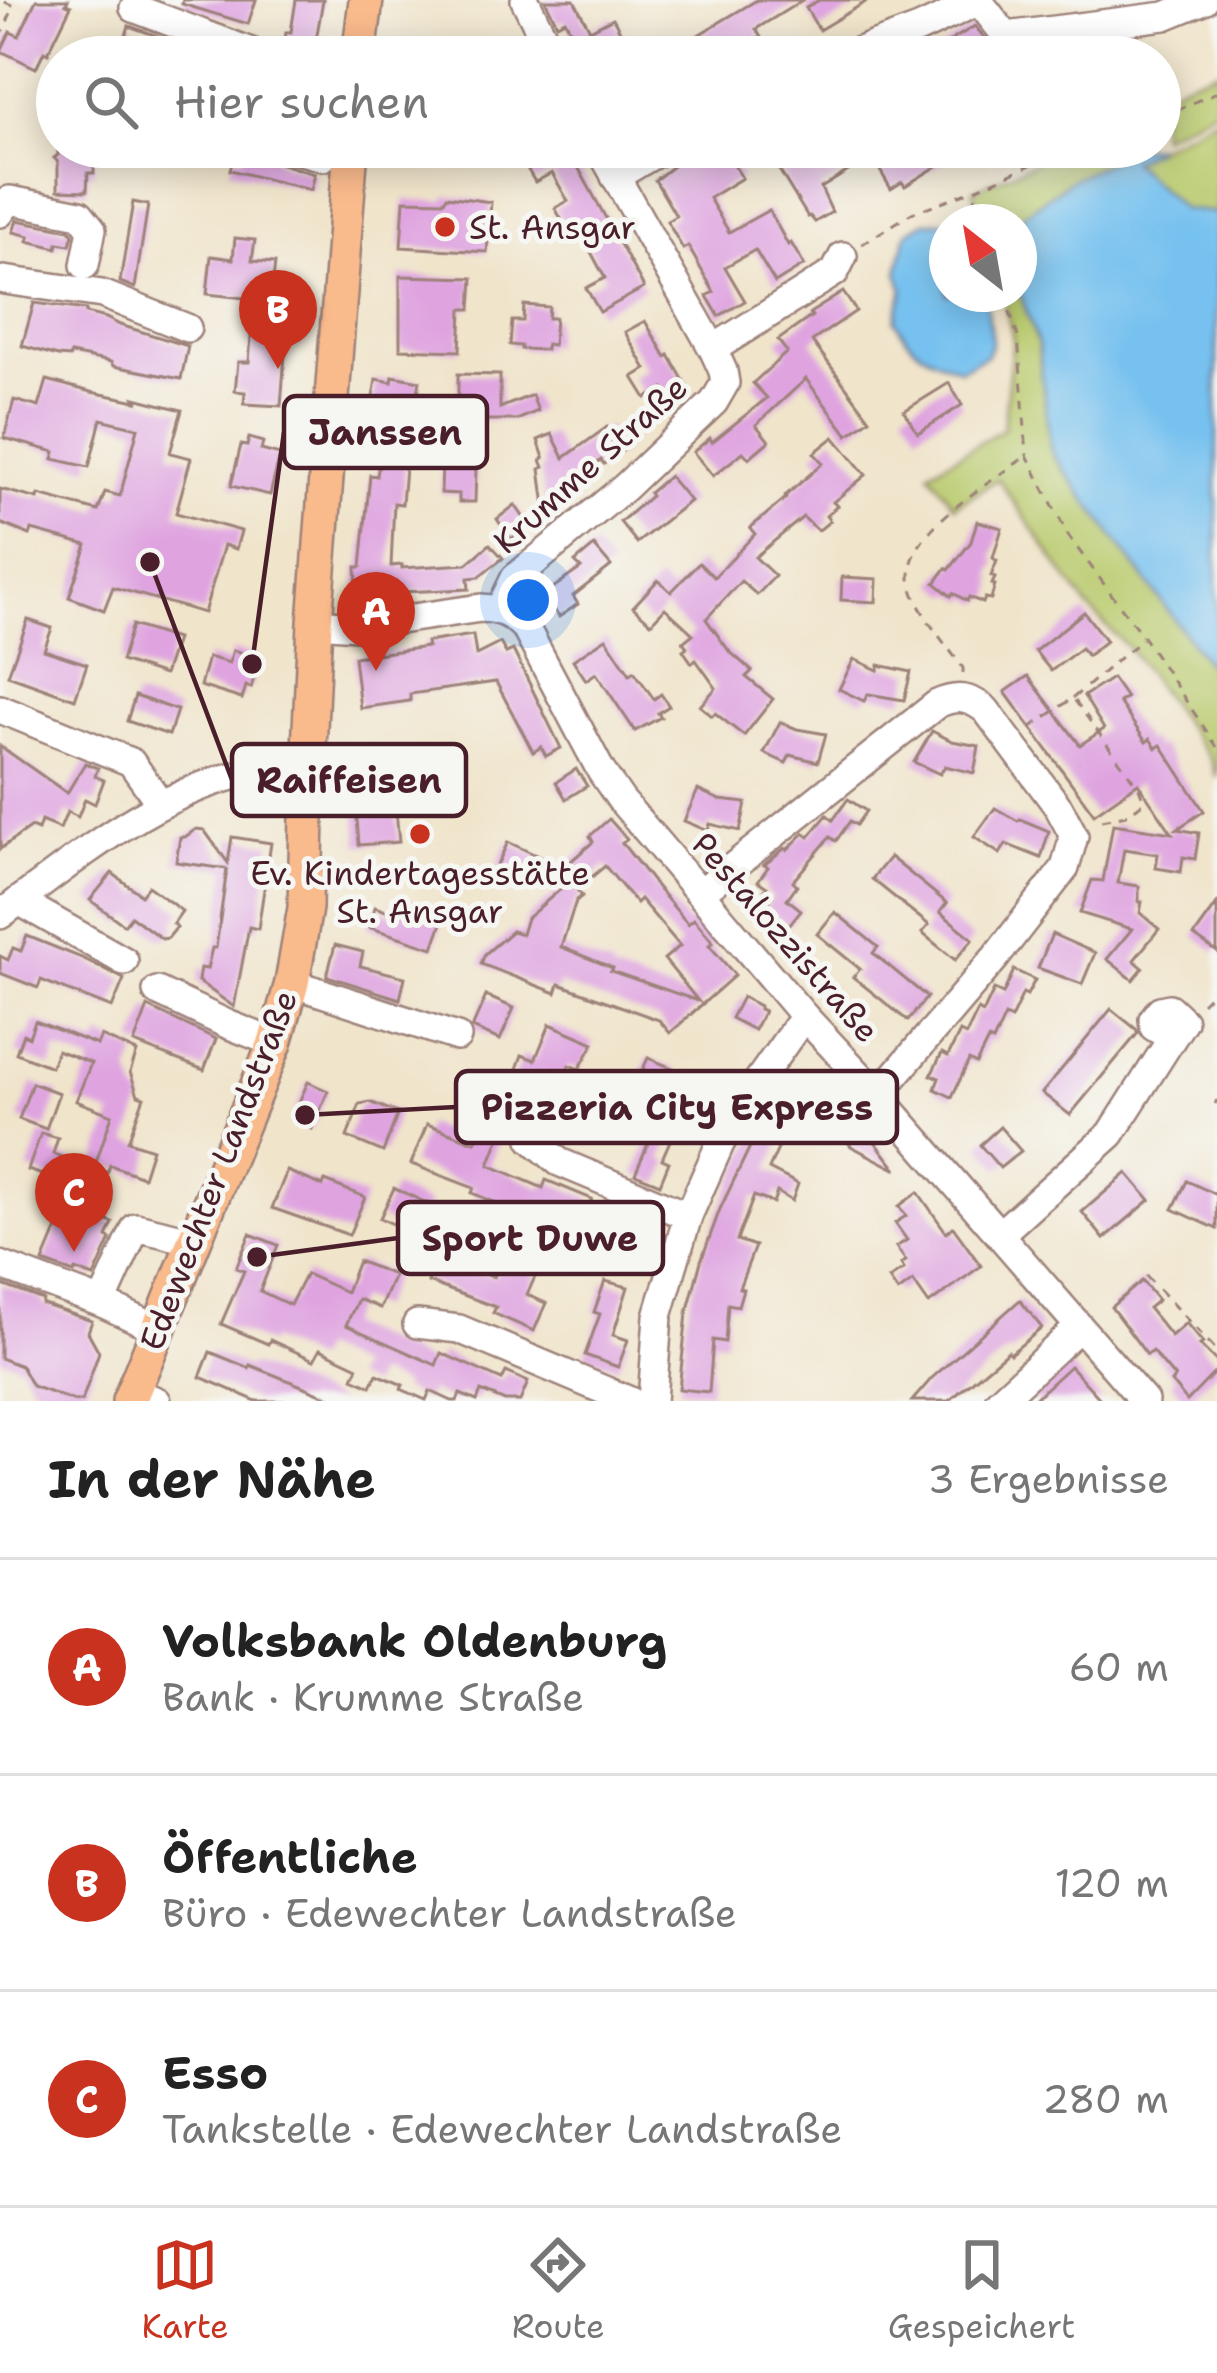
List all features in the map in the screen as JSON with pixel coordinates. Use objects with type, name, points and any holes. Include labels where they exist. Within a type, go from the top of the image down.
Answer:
[{"type":"main road","points":[[362,36],[366,0]]},
{"type":"main road","name":"Edewechter Landstraße","points":[[140,1398],[158,1329],[275,1043],[292,983],[304,908],[336,168]]},
{"type":"street","points":[[525,0],[543,36]]},
{"type":"street","points":[[900,36],[979,0],[1005,36]]},
{"type":"street","points":[[1011,36],[1135,10],[1165,16],[1204,0]]},
{"type":"street","points":[[134,8],[208,36]]},
{"type":"street","name":"Krumme Straße","points":[[315,623],[358,626],[500,609],[515,578],[625,487],[714,402],[725,383],[723,371],[610,168]]},
{"type":"street","points":[[615,177],[630,168]]},
{"type":"street","points":[[0,213],[10,200],[80,214],[92,229],[86,266]]},
{"type":"street","points":[[713,349],[839,264]]},
{"type":"street","points":[[1,283],[102,294],[187,328]]},
{"type":"street","name":"Pestalozzistraße","points":[[500,609],[526,629],[611,786],[803,1016],[878,1095],[1144,1401]]},
{"type":"street","points":[[700,893],[937,704],[961,697],[986,710],[1059,808],[1074,836],[1065,868],[878,1095]]},
{"type":"street","points":[[0,709],[131,762],[160,803]]},
{"type":"street","points":[[9,908],[160,803],[261,770],[308,770]]},
{"type":"street","points":[[9,908],[124,961]]},
{"type":"street","points":[[292,983],[457,1037]]},
{"type":"street","points":[[157,991],[275,1043]]},
{"type":"street","points":[[652,1401],[658,1316],[688,1216],[720,1144],[803,1016]]},
{"type":"street","points":[[1000,1234],[1112,1134],[1171,1037]]},
{"type":"street","points":[[532,1139],[559,1162],[688,1216]]},
{"type":"street","points":[[102,1303],[136,1228],[195,1241]]},
{"type":"street","points":[[0,1265],[158,1329]]},
{"type":"street","points":[[417,1324],[459,1329],[630,1401]]},
{"type":"street","points":[[999,1401],[1078,1328]]},
{"type":"path","points":[[0,38],[14,3],[1,0]]},
{"type":"path","points":[[1181,108],[1217,92]]},
{"type":"path","points":[[839,264],[912,213],[1023,168]]},
{"type":"path","points":[[974,190],[978,204]]},
{"type":"path","points":[[1010,312],[1018,337],[1027,455],[1069,537],[1217,747]]},
{"type":"path","points":[[961,697],[963,668],[923,612],[910,578],[914,561],[920,545],[956,506],[1027,455]]},
{"type":"path","points":[[1010,742],[1073,698],[1144,638]]},
{"type":"path","points":[[1073,698],[1139,788],[1144,802],[1126,815],[1090,822],[1074,836]]},
{"type":"path","points":[[1146,1276],[1217,1351]]},
{"type":"green space","points":[[1217,70],[1217,108],[1181,126],[1181,84]]},
{"type":"green space","points":[[1217,117],[1217,213],[1182,209],[1138,168],[1181,168],[1181,135]]},
{"type":"green space","points":[[1023,168],[1095,168],[1037,205],[977,204],[973,190]]},
{"type":"green space","points":[[1006,312],[1027,312],[1038,344],[1051,452],[1217,677],[1217,778],[1210,759],[1130,650],[1085,604],[998,479],[955,506],[929,472],[1003,429],[1013,338]]},
{"type":"water","points":[[1095,168],[1138,168],[1182,209],[1217,213],[1217,677],[1051,452],[1038,344],[1027,312],[1037,312],[1037,205]]},
{"type":"water","points":[[929,222],[929,312],[988,312],[992,342],[987,355],[960,369],[922,352],[895,320],[904,290],[898,272],[907,233]]},
{"type":"building","points":[[36,0],[68,0],[71,6],[56,36],[36,36],[36,68],[1,51],[10,32],[19,36]]},
{"type":"building","points":[[183,0],[256,0],[248,24],[182,4]]},
{"type":"building","points":[[296,0],[323,0],[317,36],[286,36],[291,32]]},
{"type":"building","points":[[545,0],[574,0],[590,30],[613,18],[623,36],[574,36],[565,20],[557,24]]},
{"type":"building","points":[[757,0],[803,0],[756,29],[760,36],[696,36]]},
{"type":"building","points":[[819,0],[869,0],[819,30],[806,8]]},
{"type":"building","points":[[129,26],[157,36],[126,36]]},
{"type":"building","points":[[975,26],[983,36],[958,36]]},
{"type":"building","points":[[58,168],[94,168],[94,173],[88,173],[87,191],[58,190]]},
{"type":"building","points":[[295,168],[315,174],[311,190],[230,170]]},
{"type":"building","points":[[578,168],[644,288],[600,312],[586,288],[605,278],[577,226],[568,231],[555,208],[568,201],[552,173],[535,182],[528,170]]},
{"type":"building","points":[[670,168],[736,168],[742,178],[709,198],[729,232],[769,210],[804,265],[775,283],[755,250],[725,267],[745,301],[719,316],[707,296],[714,292],[688,246],[683,249],[667,221],[676,216],[655,180]]},
{"type":"building","points":[[778,168],[853,168],[821,188],[832,212],[815,222]]},
{"type":"building","points":[[879,168],[934,168],[905,186],[902,182],[891,189]]},
{"type":"building","name":"St. Ansgar","points":[[447,196],[491,202],[487,252],[401,247],[404,200],[444,201]]},
{"type":"building","points":[[133,202],[148,205],[135,288],[120,282]]},
{"type":"building","points":[[17,220],[70,230],[70,245],[58,243],[57,248],[28,241],[30,236],[13,232]]},
{"type":"building","points":[[235,238],[255,240],[252,261],[275,263],[269,314],[288,315],[281,406],[244,404],[245,392],[235,391],[238,362],[249,362],[254,299],[207,294],[211,256],[233,259]]},
{"type":"building","points":[[400,276],[473,278],[471,309],[462,309],[460,351],[400,349]]},
{"type":"building","points":[[843,292],[856,311],[812,341],[870,419],[848,435],[806,379],[756,425],[769,441],[749,458],[743,452],[713,476],[693,452],[767,398],[753,383],[787,352],[778,340]]},
{"type":"building","points":[[34,303],[86,310],[188,346],[181,379],[22,346]]},
{"type":"building","points":[[524,305],[549,307],[548,318],[555,318],[553,345],[546,344],[546,350],[510,345],[512,321],[523,321]]},
{"type":"building","points":[[645,321],[688,388],[670,399],[664,388],[646,398],[633,377],[646,369],[625,332]]},
{"type":"building","points":[[458,374],[500,375],[500,408],[532,395],[538,411],[517,420],[458,420]]},
{"type":"building","points":[[393,376],[420,381],[418,392],[427,394],[421,433],[439,436],[435,460],[406,456],[402,504],[394,503],[391,566],[467,564],[490,544],[503,558],[479,577],[468,578],[469,589],[357,594],[356,567],[361,567],[370,475],[377,476],[387,413],[371,410],[376,379],[392,382]]},
{"type":"building","points":[[47,380],[182,410],[170,453],[191,458],[176,513],[241,531],[236,549],[224,545],[204,613],[113,587],[104,610],[69,597],[87,545],[32,530],[30,535],[0,523],[0,489],[98,511],[105,492],[120,496],[138,428],[101,419],[89,467],[53,459],[55,452],[4,438],[14,400],[39,407]]},
{"type":"building","points":[[949,383],[962,405],[918,433],[904,411]]},
{"type":"building","points":[[607,427],[624,450],[573,480],[576,488],[546,513],[540,469],[544,458],[538,440],[552,434],[564,458]]},
{"type":"building","points":[[834,437],[866,475],[833,502],[837,506],[826,516],[830,521],[818,531],[803,517],[755,557],[775,576],[757,595],[741,581],[706,619],[729,651],[752,671],[746,677],[773,699],[744,736],[700,706],[716,688],[683,650],[687,647],[683,642],[693,634],[665,608],[651,623],[633,607],[658,580],[671,592],[699,563],[714,577],[755,534],[750,528],[823,463],[814,453]]},
{"type":"building","points":[[249,438],[263,442],[261,450],[280,455],[270,495],[231,486],[241,445],[247,446]]},
{"type":"building","points":[[442,466],[476,468],[475,502],[459,502],[459,494],[441,493]]},
{"type":"building","points":[[669,476],[690,501],[637,543],[620,522]]},
{"type":"building","points":[[515,505],[529,525],[511,539],[497,519]]},
{"type":"building","points":[[977,521],[1002,528],[993,558],[997,561],[991,576],[995,585],[991,599],[983,603],[951,596],[935,583],[971,542]]},
{"type":"building","points":[[594,546],[611,566],[573,596],[578,604],[559,617],[543,595],[581,568],[575,562]]},
{"type":"building","points":[[842,577],[877,579],[876,602],[841,600]]},
{"type":"building","points":[[1084,612],[1106,641],[1087,656],[1081,648],[1051,671],[1035,651]]},
{"type":"building","points":[[28,620],[52,628],[44,650],[87,664],[75,699],[8,675]]},
{"type":"building","points":[[132,625],[176,639],[164,675],[121,661]]},
{"type":"building","points":[[473,635],[476,655],[500,643],[506,653],[513,650],[561,748],[546,756],[541,747],[533,752],[496,682],[410,694],[410,701],[360,708],[354,657]]},
{"type":"building","points":[[606,638],[630,674],[634,671],[654,699],[661,694],[669,706],[658,713],[661,717],[635,731],[596,673],[586,680],[573,660]]},
{"type":"building","points":[[233,650],[260,658],[251,688],[246,686],[242,699],[200,686],[208,657],[229,663]]},
{"type":"building","points":[[854,659],[878,670],[879,665],[911,672],[904,700],[868,694],[864,701],[839,689]]},
{"type":"building","points":[[1028,676],[1080,745],[1104,729],[1084,696],[1112,678],[1126,698],[1119,702],[1146,742],[1150,739],[1156,748],[1161,745],[1204,811],[1177,829],[1199,833],[1195,859],[1183,857],[1181,872],[1156,868],[1158,854],[1124,849],[1118,883],[1139,886],[1140,913],[1159,929],[1134,960],[1143,968],[1133,980],[1107,959],[1132,929],[1080,913],[1092,880],[1103,881],[1113,824],[1172,833],[1138,783],[1094,814],[1005,692]]},
{"type":"building","points":[[135,696],[177,710],[169,735],[127,721]]},
{"type":"building","points":[[780,722],[826,734],[818,762],[790,755],[786,763],[764,753]]},
{"type":"building","points":[[932,731],[979,746],[974,773],[945,766],[940,774],[914,762]]},
{"type":"building","points":[[0,746],[67,793],[85,763],[98,768],[95,776],[104,780],[95,804],[85,799],[78,817],[67,812],[60,829],[41,821],[38,830],[31,827],[0,849]]},
{"type":"building","points":[[413,759],[415,778],[427,777],[429,807],[396,811],[399,842],[359,845],[354,779],[389,776],[388,761]]},
{"type":"building","points":[[576,769],[587,786],[566,799],[556,782]]},
{"type":"building","points":[[698,790],[720,800],[746,803],[740,831],[710,824],[708,831],[684,821]]},
{"type":"building","points":[[848,799],[866,811],[856,825],[850,821],[836,841],[830,837],[793,881],[797,885],[787,899],[801,910],[789,925],[765,908],[772,897],[758,881],[768,867],[764,865],[804,833],[809,837],[827,815],[833,820]]},
{"type":"building","points":[[995,808],[1049,831],[1041,858],[1006,844],[1000,854],[974,837]]},
{"type":"building","points":[[609,819],[656,886],[688,924],[694,919],[735,975],[670,1033],[659,1020],[559,984],[556,993],[481,964],[485,954],[512,931],[522,934],[527,918],[570,881],[582,896],[576,901],[561,947],[613,968],[611,971],[698,1001],[664,959],[680,946],[640,899],[636,903],[605,866],[587,881],[570,862],[593,842],[590,836]]},
{"type":"building","points":[[204,830],[228,863],[232,837],[271,843],[258,929],[249,927],[234,1007],[198,981],[200,968],[207,969],[212,948],[216,948],[227,869],[176,862],[180,837]]},
{"type":"building","points":[[508,842],[540,857],[529,880],[497,865]]},
{"type":"building","points":[[890,857],[947,903],[940,912],[973,939],[955,960],[922,933],[929,925],[872,879]]},
{"type":"building","points":[[112,873],[141,895],[148,886],[182,911],[168,938],[162,939],[131,916],[124,925],[90,900]]},
{"type":"building","points":[[403,898],[434,909],[430,918],[442,923],[433,948],[368,927],[375,907],[397,915]]},
{"type":"building","points":[[1217,904],[1217,952],[1194,936]]},
{"type":"building","points":[[835,912],[878,947],[873,953],[927,997],[908,1021],[853,977],[860,969],[817,934]]},
{"type":"building","points":[[1052,934],[1095,953],[1082,984],[1038,968]]},
{"type":"building","points":[[27,936],[124,979],[112,1008],[41,980],[38,988],[0,973],[0,956],[8,960],[13,948],[21,951]]},
{"type":"building","points":[[335,945],[363,952],[360,966],[405,977],[400,999],[327,976]]},
{"type":"building","points":[[1014,970],[1035,980],[1027,995],[1023,993],[1011,1019],[1005,1016],[976,1064],[969,1060],[952,1097],[935,1089],[939,1078],[931,1075],[942,1053],[948,1056],[960,1032],[966,1035],[994,990],[1003,994]]},
{"type":"building","points":[[486,996],[514,1008],[500,1040],[472,1028]]},
{"type":"building","points":[[742,997],[764,1011],[754,1030],[731,1018]]},
{"type":"building","points":[[148,1007],[216,1039],[204,1070],[134,1043]]},
{"type":"building","points":[[1111,1009],[1138,1033],[1070,1115],[1042,1093]]},
{"type":"building","points":[[35,1021],[97,1045],[101,1036],[137,1052],[130,1072],[138,1095],[144,1097],[128,1141],[152,1149],[143,1177],[110,1165],[100,1195],[28,1170],[41,1133],[58,1138],[53,1154],[94,1168],[112,1115],[76,1101],[91,1063],[57,1050],[51,1067],[16,1053],[23,1034],[29,1037]]},
{"type":"building","points":[[550,1024],[594,1043],[579,1069],[569,1065],[552,1110],[508,1094],[522,1055],[535,1060]]},
{"type":"building","points":[[648,1058],[677,1070],[659,1111],[679,1120],[662,1159],[669,1162],[660,1184],[635,1174],[650,1139],[631,1131],[638,1115],[628,1111]]},
{"type":"building","points":[[308,1082],[328,1091],[312,1129],[291,1120]]},
{"type":"building","points":[[32,1083],[59,1093],[46,1129],[19,1119]]},
{"type":"building","points":[[839,1096],[897,1170],[851,1146],[822,1109]]},
{"type":"building","points":[[370,1102],[398,1113],[383,1152],[347,1137],[360,1104]]},
{"type":"building","points":[[427,1124],[475,1142],[480,1131],[499,1139],[489,1165],[543,1188],[546,1180],[592,1199],[583,1219],[564,1211],[527,1295],[546,1303],[534,1331],[493,1313],[496,1307],[428,1282],[438,1256],[494,1277],[517,1224],[490,1213],[494,1202],[472,1193],[474,1188],[411,1164]]},
{"type":"building","points":[[1000,1127],[1021,1151],[1000,1168],[980,1145]]},
{"type":"building","points":[[757,1132],[781,1142],[769,1169],[798,1184],[792,1201],[777,1192],[773,1203],[754,1196],[737,1240],[755,1246],[739,1288],[743,1289],[738,1306],[728,1304],[725,1342],[713,1340],[709,1392],[679,1389],[687,1313],[701,1261]]},
{"type":"building","points":[[287,1171],[365,1197],[349,1235],[272,1208]]},
{"type":"building","points":[[1127,1173],[1150,1200],[1104,1239],[1082,1212]]},
{"type":"building","points":[[1187,1181],[1217,1195],[1217,1229],[1173,1209]]},
{"type":"building","points":[[394,1188],[429,1204],[415,1234],[380,1218]]},
{"type":"building","points":[[918,1192],[946,1232],[953,1227],[981,1266],[929,1304],[913,1281],[898,1292],[889,1279],[904,1269],[901,1264],[906,1261],[896,1247],[907,1240],[895,1223],[906,1216],[899,1206]]},
{"type":"building","points":[[64,1212],[88,1222],[92,1214],[113,1223],[94,1277],[43,1262]]},
{"type":"building","points":[[250,1234],[278,1245],[260,1291],[290,1305],[306,1274],[346,1292],[358,1261],[394,1275],[380,1308],[358,1299],[346,1325],[436,1365],[441,1353],[502,1380],[506,1372],[528,1382],[520,1401],[505,1401],[481,1391],[477,1401],[460,1394],[452,1401],[430,1391],[426,1400],[377,1374],[371,1386],[353,1378],[358,1367],[320,1349],[314,1360],[221,1324],[244,1271],[236,1268]]},
{"type":"building","points":[[605,1281],[628,1287],[613,1335],[628,1340],[618,1367],[585,1355],[600,1314],[594,1312]]},
{"type":"building","points":[[1142,1281],[1158,1300],[1148,1308],[1171,1336],[1186,1323],[1217,1362],[1217,1370],[1187,1401],[1171,1382],[1175,1378],[1152,1351],[1147,1355],[1111,1307]]},
{"type":"building","points":[[0,1284],[92,1321],[88,1332],[99,1352],[82,1401],[32,1386],[21,1366],[0,1358]]},
{"type":"building","points":[[1020,1300],[1042,1328],[949,1401],[912,1401],[932,1378]]},
{"type":"building","points":[[210,1352],[339,1401],[256,1401],[200,1377]]},
{"type":"building","points":[[1070,1366],[1102,1401],[1032,1401],[1058,1377]]},
{"type":"place","name":"St. Ansgar","points":[[445,227]]},
{"type":"place","name":"Öffentliche","points":[[278,369]]},
{"type":"place","name":"Raiffeisen","points":[[150,562]]},
{"type":"place","name":"Janssen","points":[[252,664]]},
{"type":"place","name":"Volksbank Oldenburg","points":[[376,671]]},
{"type":"place","name":"Ev. Kindertagesstätte St. Ansgar","points":[[420,834]]},
{"type":"place","name":"Pizzeria City Express","points":[[305,1115]]},
{"type":"place","name":"Esso","points":[[74,1252]]},
{"type":"place","name":"Sport Duwe","points":[[257,1257]]}]
